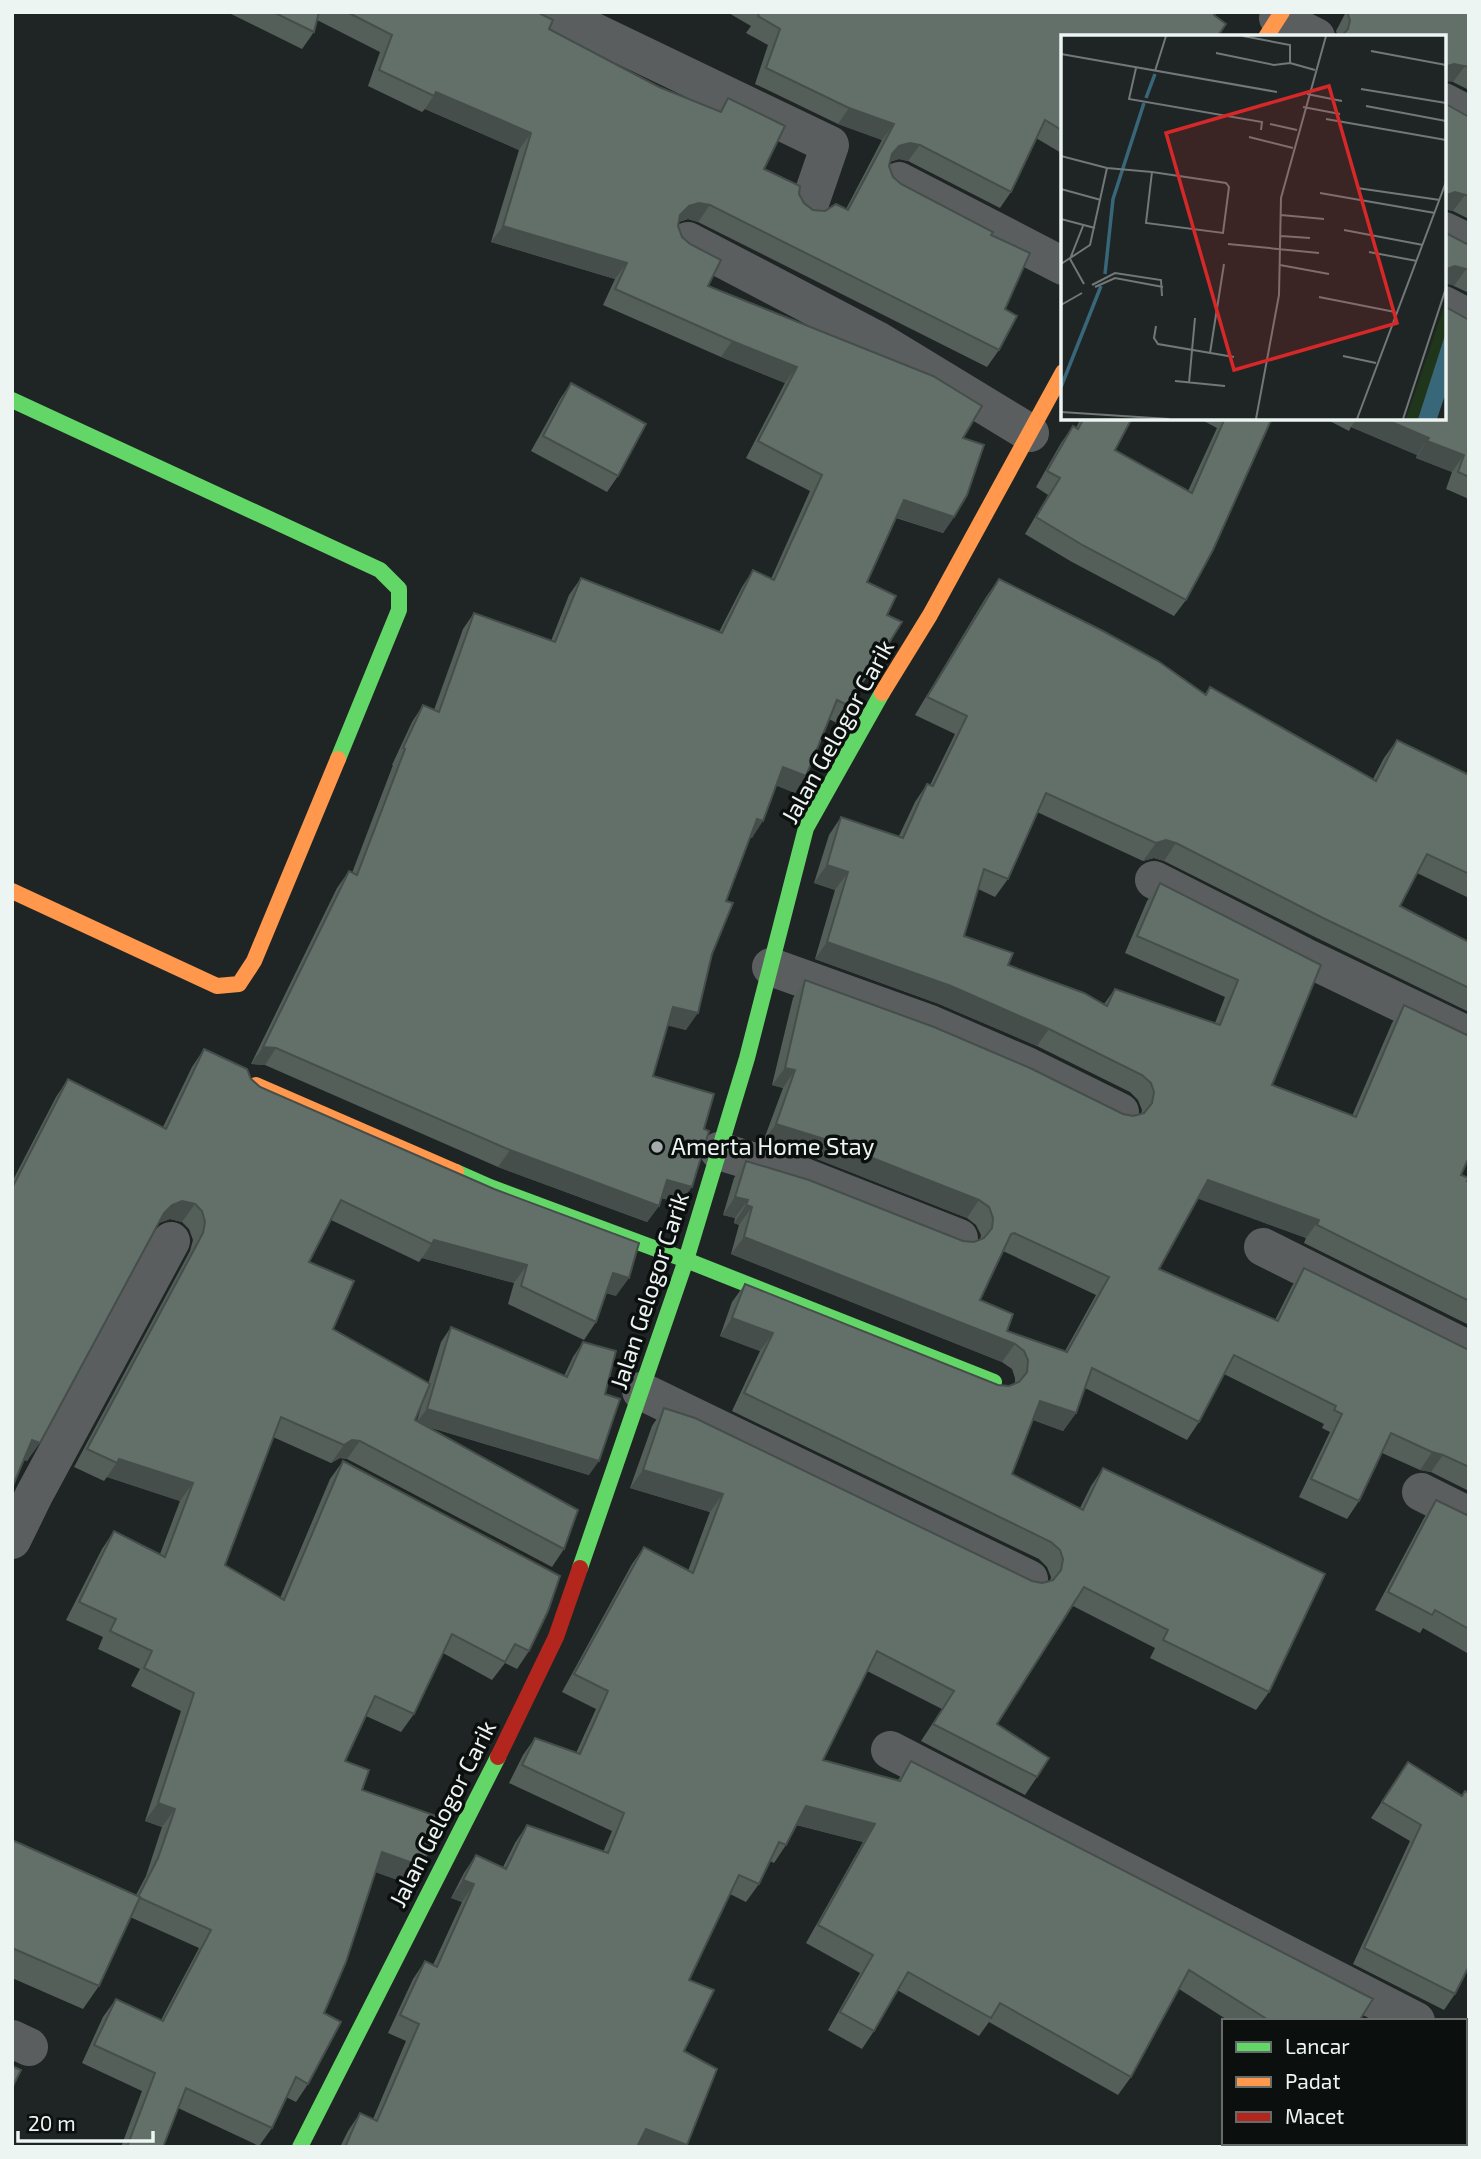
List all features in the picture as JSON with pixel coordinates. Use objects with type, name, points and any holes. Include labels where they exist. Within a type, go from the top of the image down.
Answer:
[{"type":"street","points":[[553,12],[830,145],[809,206]]},
{"type":"street","points":[[1276,22],[1311,35]]},
{"type":"street","points":[[1446,103],[1469,115]]},
{"type":"street","points":[[899,181],[1061,265]]},
{"type":"street","points":[[1446,232],[1469,243]]},
{"type":"street","points":[[688,241],[877,341],[1030,433]]},
{"type":"street","points":[[1446,306],[1469,318]]},
{"type":"street","name":"Jalan Gelogor Carik","points":[[300,2147],[556,1637],[686,1260],[771,967],[806,828],[862,726],[930,615],[1061,376]]},
{"type":"street","points":[[12,400],[380,570],[399,589],[399,610],[254,961],[239,984],[217,986],[12,891]]},
{"type":"street","points":[[1154,880],[1469,1036]]},
{"type":"street","points":[[771,967],[930,1024],[1027,1066],[1120,1112]]},
{"type":"street","points":[[256,1085],[490,1187],[686,1260],[994,1382]]},
{"type":"street","points":[[719,1151],[804,1177],[959,1238]]},
{"type":"street","points":[[12,1539],[171,1241]]},
{"type":"street","points":[[1263,1247],[1469,1350]]},
{"type":"street","points":[[641,1391],[1029,1579]]},
{"type":"street","points":[[1421,1492],[1469,1516]]},
{"type":"street","points":[[890,1750],[1412,2019]]},
{"type":"building","points":[[273,12],[319,12],[314,32]]},
{"type":"building","points":[[347,12],[537,12],[553,20],[549,29],[659,87],[721,112],[728,98],[785,126],[764,169],[800,186],[799,194],[804,203],[813,210],[825,211],[836,204],[848,210],[894,124],[849,108],[766,68],[780,29],[758,16],[760,12],[1216,12],[1214,15],[1226,24],[1218,35],[1061,35],[1061,130],[1045,120],[1011,192],[920,145],[910,143],[899,146],[892,154],[889,166],[893,177],[901,184],[993,232],[991,235],[1030,253],[1005,309],[1017,316],[999,350],[710,205],[699,203],[689,206],[680,215],[678,226],[682,237],[721,260],[708,286],[933,376],[982,406],[963,438],[984,445],[967,495],[954,517],[904,500],[867,582],[896,596],[887,615],[902,622],[871,672],[866,669],[849,706],[837,700],[806,776],[783,767],[763,821],[757,819],[726,901],[733,903],[712,954],[698,1013],[673,1007],[653,1076],[714,1094],[704,1129],[709,1131],[692,1187],[667,1180],[659,1206],[510,1150],[276,1048],[263,1047],[349,871],[357,875],[405,749],[403,748],[423,705],[439,712],[474,613],[555,642],[581,578],[722,633],[753,570],[774,580],[822,475],[758,441],[797,367],[615,289],[627,263],[503,226],[531,133],[436,92],[434,96],[379,70],[392,35]]},
{"type":"building","points":[[1349,12],[1469,12],[1469,67],[1454,64],[1446,66],[1446,35],[1343,35],[1348,29]]},
{"type":"building","points":[[1446,104],[1469,117],[1469,196],[1455,192],[1446,195]]},
{"type":"building","points":[[1446,233],[1469,245],[1469,270],[1455,266],[1446,269]]},
{"type":"building","points":[[1446,307],[1469,320],[1469,477],[1458,472],[1464,455],[1427,441],[1429,438],[1387,420],[1446,420]]},
{"type":"building","points":[[571,383],[646,424],[618,476],[543,436]]},
{"type":"building","points":[[1083,420],[1131,420],[1115,450],[1192,493],[1224,420],[1271,420],[1213,550],[1186,600],[1084,546],[1036,517],[1060,478],[1047,471],[1073,426],[1078,429]]},
{"type":"building","points":[[999,579],[1158,661],[1206,695],[1210,687],[1376,781],[1397,740],[1469,775],[1469,874],[1427,854],[1400,906],[1469,942],[1469,988],[1176,843],[1166,840],[1156,843],[1046,793],[1008,879],[984,869],[964,936],[1013,953],[1008,965],[1084,993],[1107,1006],[1115,989],[1220,1025],[1238,980],[1137,936],[1160,883],[1321,965],[1272,1085],[1356,1117],[1404,1005],[1469,1036],[1469,1157],[1461,1175],[1469,1178],[1469,1301],[1317,1225],[1319,1220],[1208,1180],[1159,1269],[1278,1321],[1304,1268],[1469,1350],[1469,1467],[1391,1433],[1359,1501],[1311,1479],[1342,1414],[1334,1410],[1336,1406],[1234,1355],[1199,1422],[1092,1368],[1076,1413],[1040,1401],[1012,1474],[1083,1510],[1103,1468],[1325,1574],[1269,1692],[1163,1640],[1168,1630],[1084,1587],[997,1724],[1049,1758],[1037,1777],[933,1724],[954,1691],[877,1651],[823,1760],[900,1781],[911,1761],[1373,1999],[1360,2019],[1267,2019],[1189,1970],[1131,2077],[1000,2003],[991,2018],[908,1972],[874,2031],[840,2012],[873,1955],[818,1925],[875,1824],[806,1806],[786,1845],[779,1842],[759,1884],[739,1875],[689,1980],[714,1990],[684,2051],[717,2069],[687,2145],[646,2129],[637,2147],[345,2147],[360,2113],[377,2121],[419,2024],[400,2015],[425,1961],[437,1967],[474,1884],[463,1880],[476,1855],[506,1869],[527,1825],[608,1853],[624,1813],[522,1765],[535,1738],[580,1754],[608,1691],[574,1674],[644,1547],[693,1573],[723,1494],[643,1470],[664,1408],[695,1418],[1032,1581],[1042,1583],[1053,1580],[1061,1570],[1063,1559],[1060,1550],[1051,1542],[744,1393],[773,1333],[732,1318],[745,1284],[998,1385],[1009,1386],[1019,1382],[1027,1372],[1028,1360],[1024,1351],[1015,1344],[744,1237],[752,1207],[746,1205],[748,1200],[735,1197],[746,1161],[809,1180],[963,1241],[974,1242],[984,1238],[992,1228],[993,1218],[989,1207],[979,1200],[824,1139],[776,1124],[795,1070],[785,1068],[805,980],[934,1027],[1030,1068],[1123,1114],[1133,1116],[1144,1113],[1152,1103],[1154,1092],[1151,1083],[1142,1075],[1049,1029],[951,986],[827,942],[848,872],[827,865],[841,817],[903,838],[927,784],[933,786],[967,716],[927,697]],"holes":[[[1014,1233],[1109,1277],[1067,1352],[1007,1331],[1013,1314],[980,1300],[1011,1234]]]},
{"type":"building","points":[[204,1049],[247,1069],[251,1079],[260,1087],[494,1189],[639,1243],[629,1278],[613,1273],[596,1322],[521,1286],[527,1265],[434,1240],[432,1244],[341,1200],[309,1262],[354,1281],[333,1329],[430,1384],[415,1420],[578,1510],[564,1549],[360,1441],[352,1440],[344,1445],[281,1417],[225,1565],[284,1600],[343,1461],[560,1576],[548,1611],[529,1651],[515,1644],[505,1662],[452,1634],[414,1714],[375,1696],[345,1761],[369,1770],[362,1790],[445,1819],[421,1866],[382,1852],[346,1962],[324,2013],[341,2022],[308,2084],[296,2077],[272,2128],[186,2088],[163,2147],[127,2147],[155,2073],[94,2045],[116,1999],[163,2021],[211,1930],[138,1897],[158,1858],[175,1809],[158,1803],[194,1693],[144,1668],[152,1651],[110,1631],[116,1619],[79,1602],[114,1531],[165,1557],[193,1483],[119,1459],[117,1463],[87,1449],[203,1233],[205,1222],[202,1211],[195,1204],[182,1201],[172,1205],[164,1213],[40,1443],[32,1440],[12,1488],[12,1188],[68,1079],[166,1129]]},
{"type":"building","points":[[451,1327],[567,1377],[583,1342],[616,1351],[605,1394],[620,1399],[599,1461],[427,1409]]},
{"type":"building","points":[[1436,1500],[1469,1516],[1469,1629],[1435,1610],[1432,1615],[1388,1592]]},
{"type":"building","points":[[1408,1762],[1462,1796],[1465,1791],[1469,1793],[1469,1966],[1455,1994],[1364,1948],[1421,1825],[1382,1802]]},
{"type":"building","points":[[12,1840],[140,1897],[99,1986],[12,1948]]},
{"type":"building","points":[[12,2066],[21,2070],[12,2088]]},
{"type":"building","points":[[1276,2145],[1382,2145],[1381,2147],[1275,2147]]},
{"type":"traffic: fast","points":[[12,400],[380,570],[399,589],[399,610],[338,759]]},
{"type":"traffic: fast","points":[[580,1568],[686,1260],[747,1058],[806,828],[882,693]]},
{"type":"traffic: fast","points":[[456,1172],[994,1382]]},
{"type":"traffic: fast","points":[[300,2147],[498,1757]]},
{"type":"traffic: slow","points":[[1267,35],[1282,12]]},
{"type":"traffic: slow","points":[[882,693],[930,615],[1061,376]]},
{"type":"traffic: slow","points":[[12,891],[217,986],[239,984],[254,961],[338,759]]},
{"type":"traffic: slow","points":[[256,1085],[456,1172]]},
{"type":"traffic: jam","points":[[498,1757],[556,1637],[580,1568]]},
{"type":"place","name":"Amerta Home Stay","points":[[657,1147]]}]
